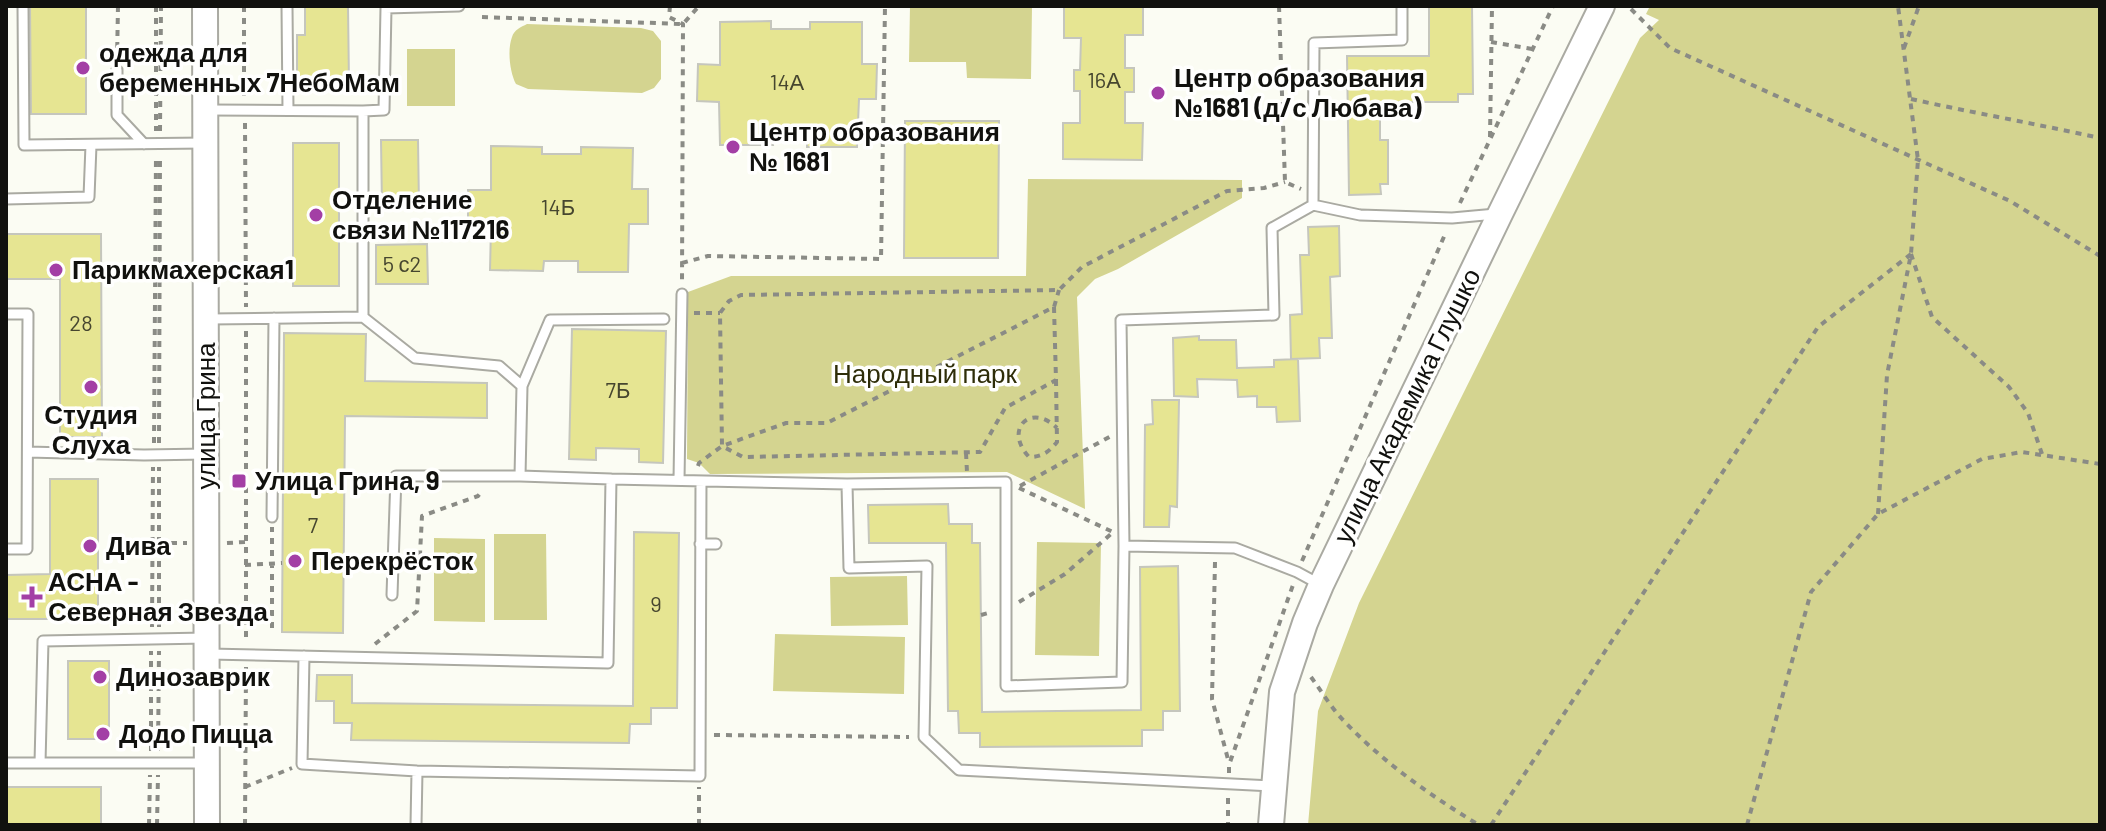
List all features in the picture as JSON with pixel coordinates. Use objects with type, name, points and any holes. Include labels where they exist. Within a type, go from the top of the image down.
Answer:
[{"type":"street","name":"улица Грина","points":[[205,6],[207,825]]},
{"type":"street","name":"улица Академика Глушко","points":[[1271,825],[1282,692],[1305,623],[1602,6]]},
{"type":"lane","points":[[23,6],[24,145],[205,143]]},
{"type":"lane","points":[[287,6],[288,110]]},
{"type":"lane","points":[[205,110],[384,110],[386,8],[459,6]]},
{"type":"lane","points":[[1313,199],[1314,43],[1402,40],[1402,6]]},
{"type":"lane","points":[[117,70],[117,115],[144,144]]},
{"type":"lane","points":[[363,111],[363,317]]},
{"type":"lane","points":[[6,199],[89,197],[91,145]]},
{"type":"lane","points":[[1313,199],[1360,215],[1452,218],[1500,214]]},
{"type":"lane","points":[[392,595],[396,476],[847,484],[1006,482],[1006,686],[1122,682],[1121,320],[1274,315],[1272,228],[1313,199]]},
{"type":"lane","points":[[679,480],[682,294]]},
{"type":"lane","points":[[6,314],[28,314],[27,549],[6,549]]},
{"type":"lane","points":[[205,319],[363,317],[415,358],[499,366],[522,386]]},
{"type":"lane","points":[[272,517],[274,318]]},
{"type":"lane","points":[[520,476],[522,386],[550,320],[664,319]]},
{"type":"lane","points":[[28,452],[206,454]]},
{"type":"lane","points":[[40,763],[43,641],[155,639],[246,654],[608,663],[611,479]]},
{"type":"lane","points":[[304,656],[302,764],[417,771],[700,776],[701,481]]},
{"type":"lane","points":[[847,484],[849,568],[927,566],[924,737],[959,770],[1273,786]]},
{"type":"lane","points":[[700,544],[716,544]]},
{"type":"lane","points":[[1124,546],[1235,548],[1297,572],[1321,585]]},
{"type":"lane","points":[[6,763],[207,763]]},
{"type":"lane","points":[[416,825],[417,771]]},
{"type":"path","points":[[117,70],[118,6]]},
{"type":"path","points":[[157,825],[154,762],[158,6]]},
{"type":"path","points":[[244,6],[245,825]]},
{"type":"path","points":[[670,6],[669,17],[683,24]]},
{"type":"path","points":[[682,294],[683,24],[699,6]]},
{"type":"path","points":[[682,263],[708,256],[881,259],[885,6]]},
{"type":"path","points":[[1279,6],[1285,182]]},
{"type":"path","points":[[1489,139],[1492,6]]},
{"type":"path","points":[[1228,825],[1229,765],[1297,572],[1452,218],[1553,6]]},
{"type":"path","points":[[1878,514],[1887,375],[1911,254],[1918,160],[1898,6]]},
{"type":"path","points":[[1904,50],[1919,6]]},
{"type":"path","points":[[1631,9],[1670,48],[2010,201],[2100,256]]},
{"type":"path","points":[[482,17],[683,24]]},
{"type":"path","points":[[1491,42],[1532,49]]},
{"type":"path","points":[[1910,99],[2100,138]]},
{"type":"path","points":[[1057,428],[1042,417],[1030,418],[1021,425],[1017,436],[1021,448],[1029,457],[1039,457],[1049,452],[1057,442],[1057,428],[1056,380],[1054,307],[1059,290],[1082,267],[1227,191],[1264,188],[1285,182],[1313,199]]},
{"type":"path","points":[[1911,254],[1932,317],[2009,387],[2028,413],[2042,454]]},
{"type":"path","points":[[1491,825],[1818,327],[1911,254]]},
{"type":"path","points":[[722,446],[720,313],[729,301],[741,295],[1059,290]]},
{"type":"path","points":[[679,480],[694,473],[699,463],[722,446],[786,423],[827,423],[1054,307]]},
{"type":"path","points":[[722,446],[743,457],[980,452],[1005,408],[1056,380]]},
{"type":"path","points":[[1122,430],[1018,487],[1113,532],[1124,546]]},
{"type":"path","points":[[1747,825],[1811,592],[1878,514],[1982,459],[2022,452],[2100,464]]},
{"type":"path","points":[[359,657],[417,611],[422,516],[478,496],[494,476]]},
{"type":"path","points":[[272,517],[272,628]]},
{"type":"path","points":[[981,615],[1024,600],[1065,574],[1113,532]]},
{"type":"path","points":[[1215,547],[1212,699],[1229,765]]},
{"type":"path","points":[[245,565],[282,563]]},
{"type":"path","points":[[1311,677],[1343,721],[1390,764],[1438,800],[1479,825]]},
{"type":"path","points":[[699,734],[924,737]]},
{"type":"path","points":[[149,825],[154,762]]},
{"type":"path","points":[[245,787],[302,764]]},
{"type":"path","points":[[699,825],[700,776]]},
{"type":"green space","points":[[910,6],[1032,6],[1031,79],[967,78],[966,62],[909,62]]},
{"type":"green space","points":[[1650,6],[2100,6],[2100,825],[1308,825],[1318,711],[1359,603],[1640,38],[1659,20],[1646,14]]},
{"type":"green space","points":[[527,24],[653,31],[661,41],[661,79],[654,88],[642,93],[528,89],[516,84],[509,55],[513,35]]},
{"type":"green space","points":[[407,49],[455,49],[455,106],[407,106]]},
{"type":"green space","name":"Народный парк","points":[[1028,179],[1242,180],[1242,198],[1095,279],[1077,297],[1085,509],[1007,472],[710,474],[699,463],[687,459],[688,292],[731,276],[1026,276]]},
{"type":"green space","points":[[494,534],[546,534],[547,620],[494,620]]},
{"type":"green space","points":[[434,538],[485,539],[485,622],[434,621]]},
{"type":"green space","points":[[1037,542],[1101,543],[1099,656],[1035,655]]},
{"type":"green space","points":[[907,576],[908,625],[831,626],[830,577]]},
{"type":"green space","points":[[775,634],[905,637],[904,694],[773,691]]},
{"type":"building","points":[[30,6],[86,6],[86,114],[31,114]]},
{"type":"building","points":[[305,6],[348,6],[349,84],[307,85],[307,81],[297,81],[297,35],[305,35]]},
{"type":"building","points":[[1064,6],[1143,6],[1143,35],[1125,35],[1125,68],[1134,68],[1134,92],[1125,92],[1125,123],[1143,123],[1142,160],[1063,159],[1063,123],[1080,123],[1080,91],[1074,91],[1074,70],[1080,70],[1081,38],[1064,38]]},
{"type":"building","points":[[1429,6],[1472,6],[1473,94],[1458,94],[1458,102],[1380,102],[1380,140],[1388,140],[1388,184],[1380,184],[1381,194],[1349,195],[1347,56],[1429,56]]},
{"type":"building","points":[[771,21],[771,29],[810,29],[810,22],[862,22],[862,64],[877,64],[876,99],[859,99],[857,147],[807,147],[807,136],[772,136],[773,145],[720,145],[719,102],[697,101],[698,64],[720,65],[720,22]]},
{"type":"building","name":"Центр образования № 1681","points":[[905,121],[999,121],[998,258],[904,258]]},
{"type":"building","points":[[381,140],[418,140],[419,206],[382,207]]},
{"type":"building","name":"Отделение связи №117216","points":[[293,143],[339,143],[339,286],[293,286]]},
{"type":"building","points":[[491,146],[542,147],[542,154],[581,154],[581,147],[633,148],[632,189],[648,189],[648,224],[629,224],[628,272],[578,272],[578,261],[544,261],[543,271],[490,270],[491,227],[468,226],[468,190],[491,190]]},
{"type":"building","points":[[1339,226],[1340,276],[1330,277],[1332,338],[1319,338],[1320,358],[1291,359],[1290,315],[1302,314],[1300,255],[1309,255],[1308,227]]},
{"type":"building","points":[[6,234],[101,234],[102,437],[60,437],[60,279],[6,279]]},
{"type":"building","points":[[427,244],[428,284],[376,284],[376,245]]},
{"type":"building","points":[[572,329],[666,331],[663,463],[639,462],[639,449],[596,448],[596,460],[569,459]]},
{"type":"building","points":[[284,333],[366,334],[365,381],[487,383],[487,418],[345,416],[343,633],[282,632]]},
{"type":"building","points":[[1199,336],[1199,340],[1236,340],[1237,368],[1274,367],[1274,360],[1298,359],[1300,421],[1277,422],[1276,407],[1257,407],[1257,396],[1238,397],[1237,380],[1197,379],[1198,397],[1174,396],[1173,338]]},
{"type":"building","points":[[1152,400],[1179,400],[1177,507],[1170,506],[1169,527],[1144,527],[1145,425],[1153,424]]},
{"type":"building","points":[[50,479],[98,479],[98,619],[6,619],[6,575],[50,574]]},
{"type":"building","points":[[948,504],[949,524],[972,524],[972,543],[980,543],[982,712],[1141,710],[1140,567],[1178,566],[1180,711],[1163,711],[1163,730],[1142,730],[1142,746],[980,747],[980,733],[959,733],[958,711],[948,711],[946,543],[869,543],[868,505]]},
{"type":"building","points":[[634,532],[679,533],[677,708],[651,708],[651,724],[630,724],[629,743],[351,740],[352,723],[334,723],[334,701],[316,701],[317,675],[352,675],[352,703],[633,706]]},
{"type":"building","points":[[68,661],[109,661],[109,739],[68,739]]},
{"type":"building","points":[[6,787],[101,787],[101,825],[6,825]]},
{"type":"place","name":"одежда для беременных 7НебоМам","points":[[83,68]]},
{"type":"place","name":"Центр образования №1681 (д/с Любава)","points":[[1158,93]]},
{"type":"place","name":"Центр образования № 1681","points":[[733,147]]},
{"type":"place","name":"Отделение связи №117216","points":[[316,215]]},
{"type":"place","name":"Парикмахерская1","points":[[56,270]]},
{"type":"place","name":"Студия Слуха","points":[[91,387]]},
{"type":"place","name":"Улица Грина, 9","points":[[239,481]]},
{"type":"place","name":"Дива","points":[[90,546]]},
{"type":"place","name":"Перекрёсток","points":[[295,561]]},
{"type":"place","name":"АСНА - Северная Звезда","points":[[32,597]]},
{"type":"place","name":"Динозаврик","points":[[100,677]]},
{"type":"place","name":"Додо Пицца","points":[[103,734]]}]
